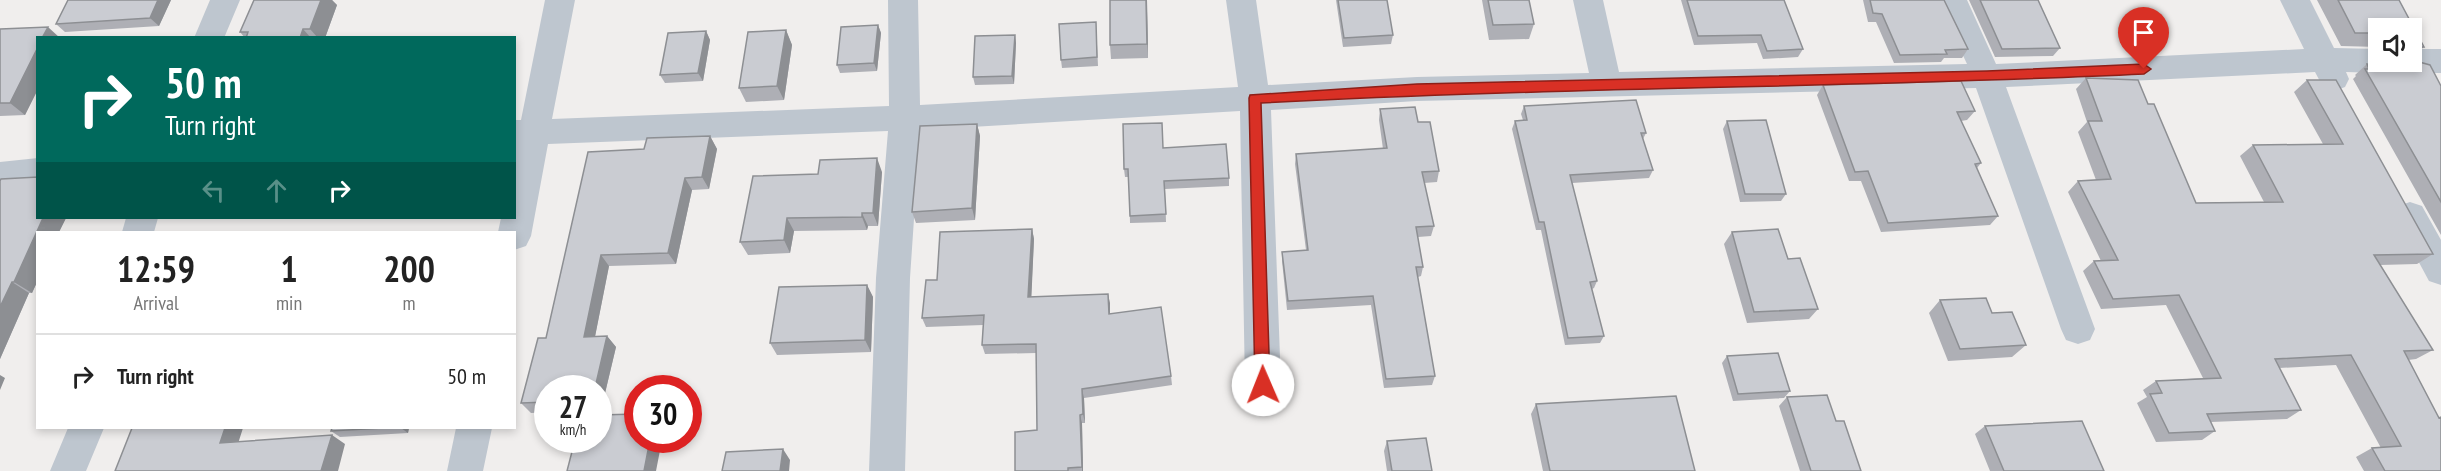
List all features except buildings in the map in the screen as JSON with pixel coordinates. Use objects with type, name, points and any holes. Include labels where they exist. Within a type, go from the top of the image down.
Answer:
[{"type":"street","points":[[210,36],[225,0]]},
{"type":"street","points":[[516,217],[525,133],[560,0]]},
{"type":"street","points":[[887,471],[893,278],[905,118],[903,0]]},
{"type":"street","points":[[1241,0],[1255,98],[1263,385]]},
{"type":"street","points":[[1588,0],[1607,85]]},
{"type":"street","points":[[1952,0],[1987,76],[2078,329]]},
{"type":"street","points":[[2295,0],[2346,100]]},
{"type":"street","points":[[525,133],[905,118],[1417,89],[1987,76],[2324,60],[2368,61]]},
{"type":"street","points":[[2422,61],[2441,61]]},
{"type":"street","points":[[0,176],[36,171]]},
{"type":"street","points":[[2396,191],[2441,271]]},
{"type":"street","points":[[68,471],[86,429]]},
{"type":"street","points":[[465,471],[474,429]]},
{"type":"route","points":[[1263,385],[1255,98],[1417,89],[1987,76],[2144,69]]}]
